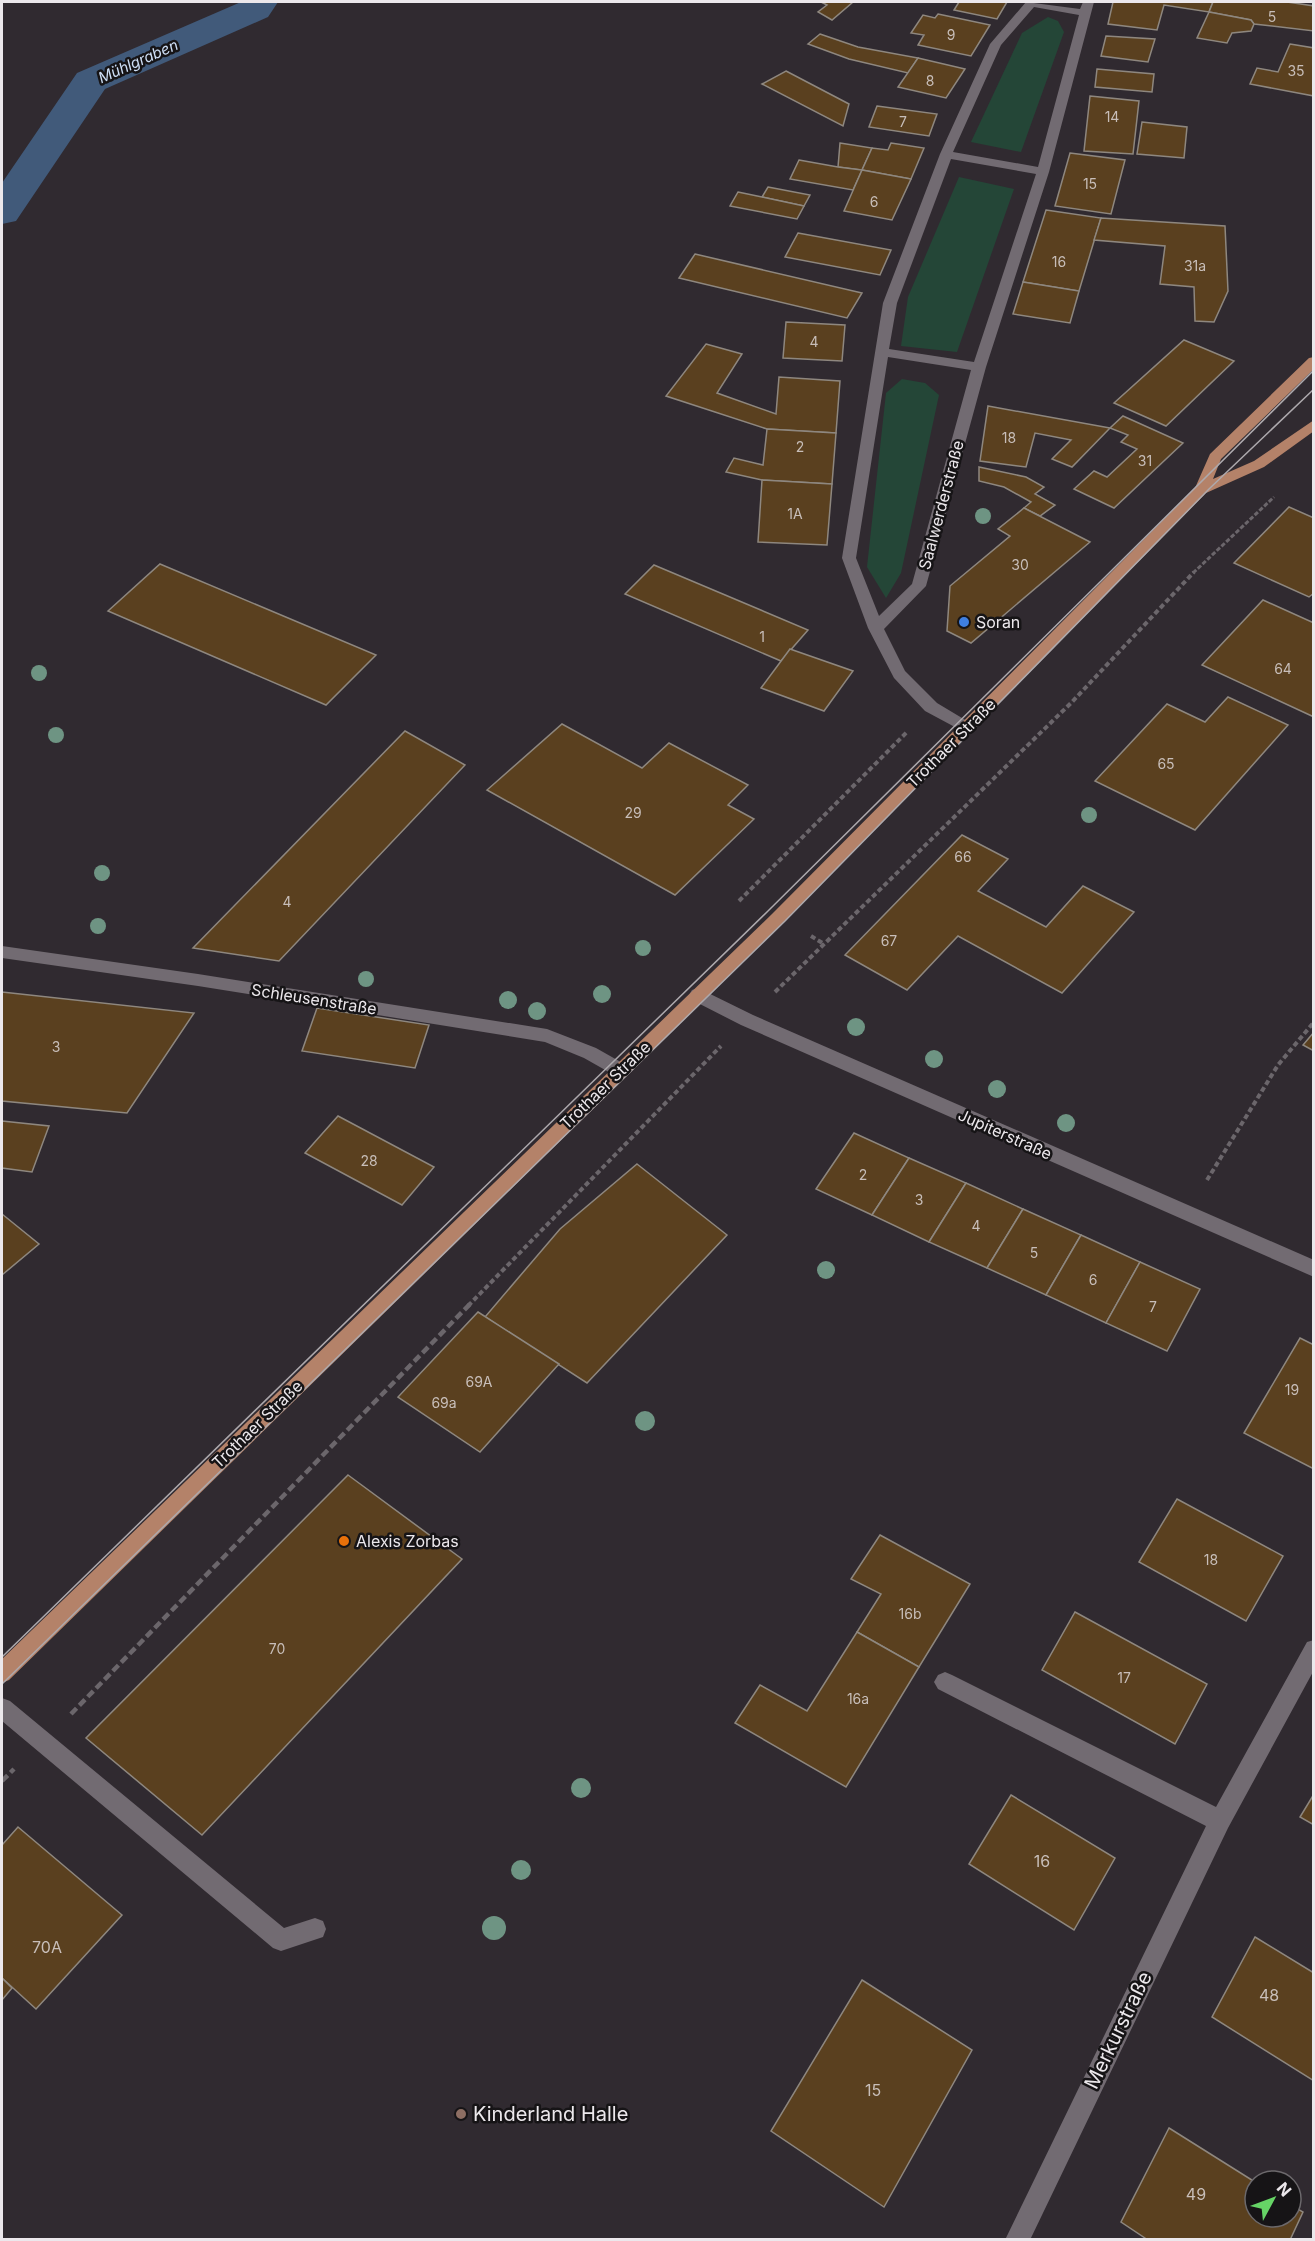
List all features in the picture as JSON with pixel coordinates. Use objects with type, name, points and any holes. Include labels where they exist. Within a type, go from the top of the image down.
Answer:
[{"type":"main road","name":"Trothaer Straße","points":[[1201,490],[1215,457],[1314,361]]},
{"type":"main road","name":"Trothaer Straße","points":[[2,1673],[779,917],[1201,490],[1259,464],[1314,424]]},
{"type":"street","name":"Saalwerderstraße","points":[[876,628],[919,586],[979,367],[1043,172],[1086,7],[1031,2],[996,44],[946,154],[890,303],[849,558],[876,628],[899,674],[931,707],[966,728]]},
{"type":"street","points":[[946,154],[1043,172]]},
{"type":"street","points":[[882,352],[979,367]]},
{"type":"street","name":"Schleusenstraße","points":[[2,952],[198,980],[547,1036],[590,1053],[620,1070]]},
{"type":"street","name":"Jupiterstraße","points":[[698,994],[747,1020],[1314,1269]]},
{"type":"street","name":"Merkurstraße","points":[[1017,2240],[1220,1821],[1314,1649]]},
{"type":"street","points":[[945,1682],[1220,1821]]},
{"type":"street","points":[[2,1708],[281,1940],[315,1929]]},
{"type":"path","points":[[2,1781],[747,1020],[1072,702],[1209,556],[1279,492]]},
{"type":"path","points":[[1185,1214],[1278,1065],[1314,1022]]},
{"type":"green space","points":[[1048,17],[1058,21],[1064,32],[1021,152],[971,142],[1022,33]]},
{"type":"green space","points":[[959,177],[1014,189],[957,352],[901,346],[908,297]]},
{"type":"green space","points":[[902,379],[925,383],[939,395],[901,573],[886,598],[867,567],[886,393]]},
{"type":"building","points":[[821,2],[853,2],[832,20],[818,12],[827,5]]},
{"type":"building","points":[[959,2],[1007,2],[997,19],[954,10]]},
{"type":"building","points":[[1113,2],[1213,2],[1209,12],[1164,5],[1157,30],[1108,24]]},
{"type":"building","points":[[1213,2],[1287,2],[1314,6],[1314,31],[1254,24],[1251,20],[1209,12]]},
{"type":"building","points":[[1209,12],[1251,20],[1254,24],[1251,31],[1232,33],[1227,43],[1197,38]]},
{"type":"building","points":[[938,14],[990,25],[971,56],[918,45],[924,35],[911,33],[923,15],[935,18]]},
{"type":"building","points":[[820,34],[858,47],[918,58],[908,73],[849,59],[808,44]]},
{"type":"building","points":[[1106,36],[1155,39],[1148,62],[1101,56]]},
{"type":"building","points":[[1290,44],[1314,48],[1314,96],[1250,84],[1257,68],[1278,72]]},
{"type":"building","points":[[918,58],[965,69],[946,98],[898,87]]},
{"type":"building","points":[[1097,69],[1154,74],[1152,92],[1095,87]]},
{"type":"building","points":[[786,71],[849,104],[843,126],[762,84]]},
{"type":"building","points":[[1090,96],[1139,101],[1133,154],[1084,151]]},
{"type":"building","points":[[877,106],[937,114],[929,136],[869,127]]},
{"type":"building","points":[[1142,122],[1187,127],[1184,158],[1137,154]]},
{"type":"building","points":[[840,143],[872,148],[862,170],[838,167]]},
{"type":"building","points":[[891,143],[924,148],[911,179],[862,170],[872,148],[888,150]]},
{"type":"building","points":[[1070,153],[1125,160],[1111,214],[1055,206]]},
{"type":"building","points":[[799,160],[862,170],[853,190],[790,179]]},
{"type":"building","points":[[862,170],[911,179],[892,220],[844,211]]},
{"type":"building","points":[[768,187],[810,195],[804,206],[762,197]]},
{"type":"building","points":[[738,192],[804,206],[797,219],[730,206]]},
{"type":"building","points":[[1046,210],[1101,218],[1079,291],[1023,282]]},
{"type":"building","points":[[1101,218],[1225,226],[1228,291],[1214,322],[1195,321],[1194,287],[1160,284],[1165,246],[1094,240]]},
{"type":"building","points":[[798,233],[891,250],[880,275],[785,257]]},
{"type":"building","points":[[695,254],[862,293],[847,318],[679,278]]},
{"type":"building","points":[[1023,282],[1079,291],[1070,323],[1013,314]]},
{"type":"building","points":[[786,322],[845,325],[842,361],[783,358]]},
{"type":"building","points":[[1184,340],[1234,361],[1166,426],[1114,403]]},
{"type":"building","points":[[706,344],[742,354],[717,393],[776,414],[779,377],[840,381],[836,433],[767,429],[666,396]]},
{"type":"building","points":[[988,406],[1110,428],[1072,467],[1052,459],[1071,440],[1035,433],[1026,467],[980,461]]},
{"type":"building","points":[[1123,416],[1183,443],[1114,508],[1074,489],[1094,471],[1107,477],[1137,449],[1121,442],[1128,435],[1110,428]]},
{"type":"building","points":[[767,429],[836,433],[832,484],[762,480],[726,472],[734,458],[763,465]]},
{"type":"building","points":[[979,467],[1026,477],[1044,487],[1035,494],[1055,505],[1040,516],[1024,508],[1031,502],[1004,487],[979,481]]},
{"type":"building","points":[[762,480],[832,484],[827,545],[758,542]]},
{"type":"building","points":[[1289,507],[1314,518],[1314,593],[1309,597],[1234,563]]},
{"type":"building","points":[[1024,508],[1090,542],[971,643],[947,631],[950,586],[1010,536],[998,529]]},
{"type":"building","points":[[160,564],[376,655],[326,705],[108,611]]},
{"type":"building","points":[[654,565],[808,630],[781,661],[625,594]]},
{"type":"building","points":[[1263,600],[1314,623],[1314,717],[1202,665]]},
{"type":"building","points":[[790,649],[853,671],[824,711],[761,688]]},
{"type":"building","points":[[1228,697],[1288,725],[1195,830],[1095,781],[1167,704],[1205,722]]},
{"type":"building","points":[[562,724],[642,768],[669,743],[748,785],[728,805],[754,819],[675,895],[487,790]]},
{"type":"building","points":[[405,731],[465,765],[279,961],[193,948]]},
{"type":"building","points":[[962,835],[1008,859],[978,891],[1046,927],[1083,886],[1134,912],[1062,993],[958,936],[907,990],[845,955]]},
{"type":"building","points":[[2,992],[194,1013],[127,1113],[2,1101]]},
{"type":"building","points":[[317,1008],[429,1025],[415,1068],[302,1051]]},
{"type":"building","points":[[1314,1032],[1314,1051],[1303,1045]]},
{"type":"building","points":[[338,1116],[434,1167],[402,1205],[305,1153]]},
{"type":"building","points":[[2,1121],[49,1126],[32,1172],[2,1168]]},
{"type":"building","points":[[854,1133],[909,1158],[872,1215],[816,1189]]},
{"type":"building","points":[[909,1158],[966,1183],[929,1242],[872,1215]]},
{"type":"building","points":[[637,1164],[727,1235],[587,1383],[485,1317],[560,1229]]},
{"type":"building","points":[[966,1183],[1023,1209],[987,1268],[929,1242]]},
{"type":"building","points":[[1023,1209],[1081,1235],[1046,1295],[987,1268]]},
{"type":"building","points":[[2,1214],[39,1244],[2,1275]]},
{"type":"building","points":[[1081,1235],[1140,1262],[1106,1323],[1046,1295]]},
{"type":"building","points":[[1140,1262],[1200,1289],[1167,1351],[1106,1323]]},
{"type":"building","points":[[478,1312],[559,1364],[480,1452],[398,1397]]},
{"type":"building","points":[[1300,1338],[1314,1345],[1314,1469],[1244,1433]]},
{"type":"building","points":[[348,1475],[462,1559],[202,1835],[86,1738]]},
{"type":"building","points":[[1177,1499],[1283,1556],[1246,1621],[1139,1562]]},
{"type":"building","points":[[880,1535],[970,1584],[919,1667],[857,1632],[881,1594],[851,1579]]},
{"type":"building","points":[[1075,1612],[1207,1684],[1175,1744],[1042,1670]]},
{"type":"building","points":[[857,1632],[919,1667],[846,1787],[735,1723],[760,1685],[807,1711]]},
{"type":"building","points":[[1314,1794],[1314,1825],[1300,1817]]},
{"type":"building","points":[[1011,1795],[1115,1858],[1074,1930],[969,1864]]},
{"type":"building","points":[[18,1827],[122,1915],[36,2009],[2,1978],[2,1845]]},
{"type":"building","points":[[1255,1937],[1314,1973],[1314,2081],[1212,2017]]},
{"type":"building","points":[[2,1978],[12,1988],[2,2000]]},
{"type":"building","points":[[862,1980],[972,2050],[884,2207],[771,2131]]},
{"type":"building","points":[[1169,2128],[1243,2174],[1243,2229],[1295,2229],[1290,2240],[1148,2240],[1121,2222]]},
{"type":"waterway","name":"Mühlgraben","points":[[2,212],[91,81],[255,9],[260,2]]},
{"type":"tram line","points":[[2,1657],[768,911],[1314,370]]},
{"type":"tram line","points":[[2,1684],[785,921],[1209,489],[1314,389]]},
{"type":"place","name":"Soran","points":[[964,622]]},
{"type":"place","name":"Alexis Zorbas","points":[[344,1541]]},
{"type":"place","name":"Kinderland Halle","points":[[461,2114]]}]
